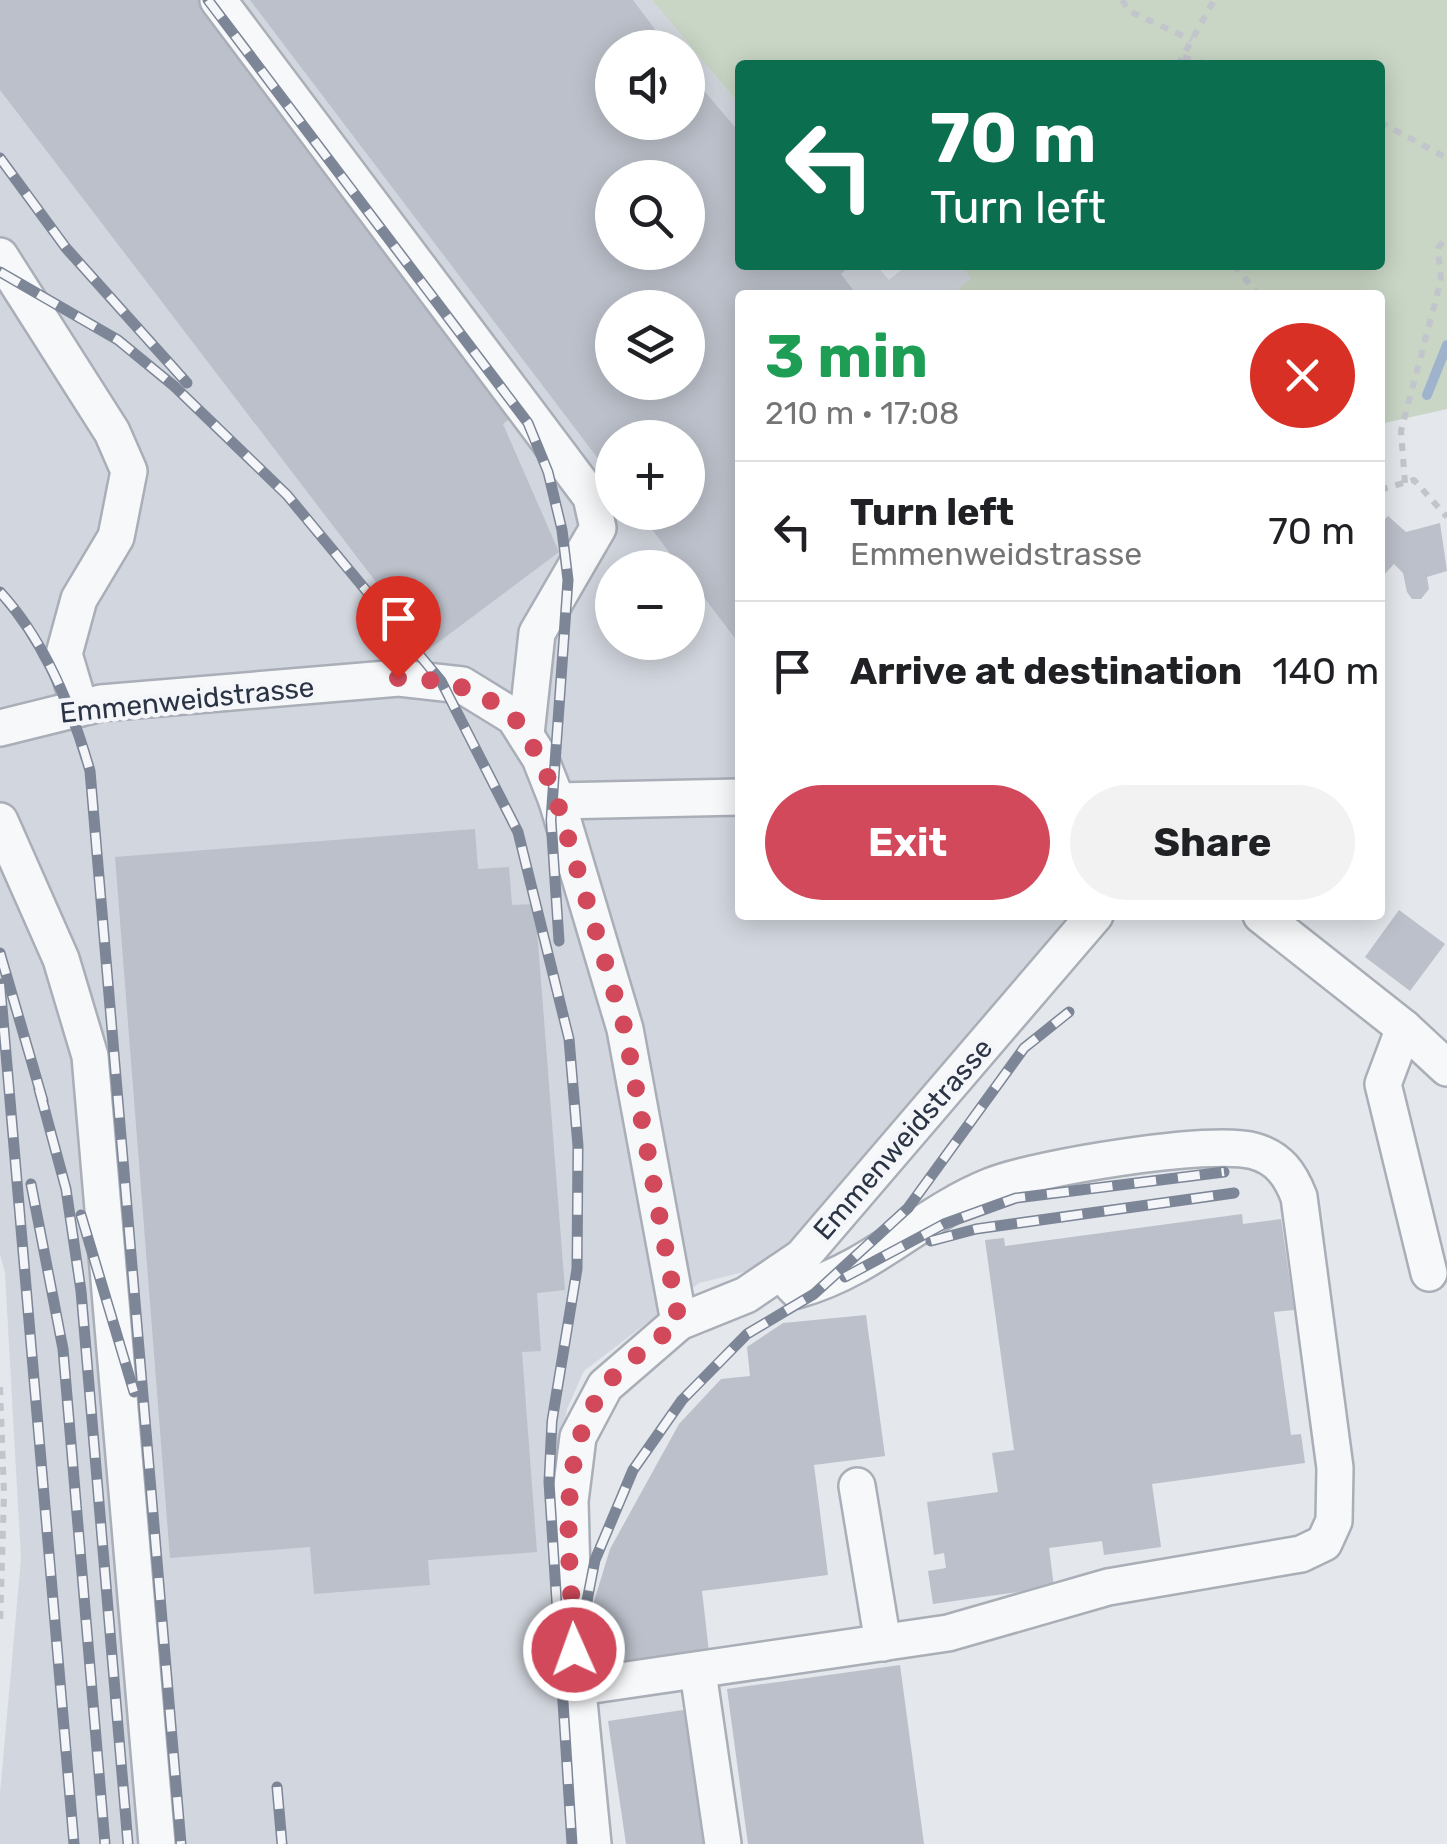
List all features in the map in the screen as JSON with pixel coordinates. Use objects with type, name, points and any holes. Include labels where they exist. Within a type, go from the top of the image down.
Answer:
[{"type":"street","points":[[218,0],[591,497],[598,528],[537,633],[526,734]]},
{"type":"street","points":[[0,256],[112,432],[129,471],[116,537],[79,599],[64,654],[80,708]]},
{"type":"street","name":"Emmenweidstrasse","points":[[0,728],[80,708],[412,679],[440,681],[478,692],[514,717],[557,801],[625,1029],[679,1322]]},
{"type":"street","points":[[557,801],[735,797]]},
{"type":"street","points":[[0,822],[60,959],[90,1056],[157,1844]]},
{"type":"street","name":"Emmenweidstrasse","points":[[593,1844],[579,1687],[570,1501],[578,1438],[606,1386],[679,1322],[746,1295],[802,1257],[1091,920]]},
{"type":"street","points":[[1267,920],[1404,1028],[1447,1068]]},
{"type":"street","points":[[1404,1028],[1383,1084],[1429,1273]]},
{"type":"street","points":[[579,1687],[948,1633],[1108,1587],[1300,1554],[1324,1543],[1334,1521],[1335,1468],[1299,1197],[1288,1170],[1257,1151],[1228,1146],[1065,1168],[991,1186],[838,1279],[797,1290],[780,1272]]},
{"type":"street","points":[[857,1486],[883,1643]]},
{"type":"street","points":[[698,1672],[723,1844]]},
{"type":"path","points":[[1122,0],[1129,11],[1192,40]]},
{"type":"path","points":[[1181,60],[1214,0]]},
{"type":"path","points":[[1183,57],[1193,60]]},
{"type":"path","points":[[1385,125],[1447,158]]},
{"type":"path","points":[[1405,483],[1401,431],[1440,280],[1438,248],[1447,237]]},
{"type":"path","points":[[1238,270],[1254,290]]},
{"type":"path","points":[[1385,489],[1414,480],[1447,517]]},
{"type":"path","points":[[0,1387],[4,1494],[0,1625]]},
{"type":"shaded area","points":[[0,0],[652,0],[677,30],[595,30],[595,140],[705,140],[705,63],[735,99],[735,270],[880,270],[889,280],[901,270],[966,270],[972,279],[958,290],[735,290],[735,920],[1074,920],[810,1233],[764,1267],[699,1283],[584,1371],[567,1409],[560,1449],[581,1844],[0,1844],[0,1794],[21,1559],[5,1273],[0,1254]]},
{"type":"green space","points":[[652,0],[1447,0],[1447,409],[1385,423],[1385,290],[958,289],[971,279],[965,270],[1385,270],[1385,60],[735,60],[735,99],[705,63],[705,30],[677,30]]},
{"type":"building","points":[[0,0],[198,0],[514,415],[503,424],[559,552],[428,650],[0,90]]},
{"type":"building","points":[[250,0],[633,0],[656,30],[595,30],[595,140],[705,140],[705,92],[735,127],[735,270],[845,270],[841,274],[853,290],[735,290],[735,638],[705,599],[705,550],[668,550],[652,530],[705,530],[705,420],[595,420],[595,455]]},
{"type":"building","points":[[1388,516],[1406,532],[1440,523],[1447,571],[1427,577],[1429,589],[1421,599],[1412,599],[1403,573],[1394,564],[1385,574]]},
{"type":"building","points":[[475,829],[478,869],[509,867],[512,905],[535,904],[565,1290],[537,1293],[541,1351],[522,1352],[537,1552],[428,1560],[430,1585],[314,1594],[310,1547],[170,1558],[115,857]]},
{"type":"building","points":[[1399,910],[1445,944],[1410,991],[1365,957]]},
{"type":"building","points":[[1242,1214],[1243,1224],[1281,1219],[1294,1310],[1274,1312],[1291,1435],[1301,1434],[1305,1463],[1152,1484],[1161,1547],[1104,1555],[1102,1541],[1049,1548],[1054,1587],[933,1604],[928,1571],[946,1568],[944,1553],[934,1555],[927,1502],[998,1492],[992,1453],[1014,1450],[985,1240],[1004,1238],[1005,1246]]},
{"type":"building","points":[[866,1315],[885,1456],[814,1465],[828,1575],[702,1591],[709,1652],[593,1666],[588,1621],[610,1549],[679,1424],[721,1379],[750,1376],[747,1347],[783,1323]]},
{"type":"building","points":[[900,1665],[924,1844],[748,1844],[727,1689]]},
{"type":"building","points":[[690,1709],[710,1844],[626,1844],[608,1721]]},
{"type":"waterway","points":[[1427,395],[1447,345]]},
{"type":"railway","points":[[208,0],[528,423],[548,472],[562,530],[568,580],[551,820],[559,941]]},
{"type":"railway","points":[[0,158],[66,248],[187,383]]},
{"type":"railway","points":[[0,272],[118,340],[174,386],[287,495],[441,681],[518,832],[569,1039],[578,1146],[577,1269],[552,1421],[549,1482],[572,1844]]},
{"type":"railway","points":[[0,592],[44,654],[75,723],[90,771],[181,1844]]},
{"type":"railway","points":[[0,953],[43,1101]]},
{"type":"railway","points":[[0,984],[74,1844]]},
{"type":"railway","points":[[572,1677],[595,1560],[633,1470],[682,1400],[747,1334],[814,1294],[908,1208],[1024,1048],[1069,1012]]},
{"type":"railway","points":[[39,1089],[66,1189],[81,1291],[128,1844]]},
{"type":"railway","points":[[845,1277],[944,1224],[1016,1198],[1224,1172]]},
{"type":"railway","points":[[31,1184],[63,1349],[105,1844]]},
{"type":"railway","points":[[931,1241],[976,1229],[1234,1193]]},
{"type":"railway","points":[[81,1215],[134,1392]]},
{"type":"railway","points":[[277,1787],[282,1844]]},
{"type":"route","points":[[398,678],[440,681],[478,692],[514,717],[540,758],[557,801],[625,1029],[679,1322],[606,1386],[578,1438],[570,1501],[574,1650]]}]
